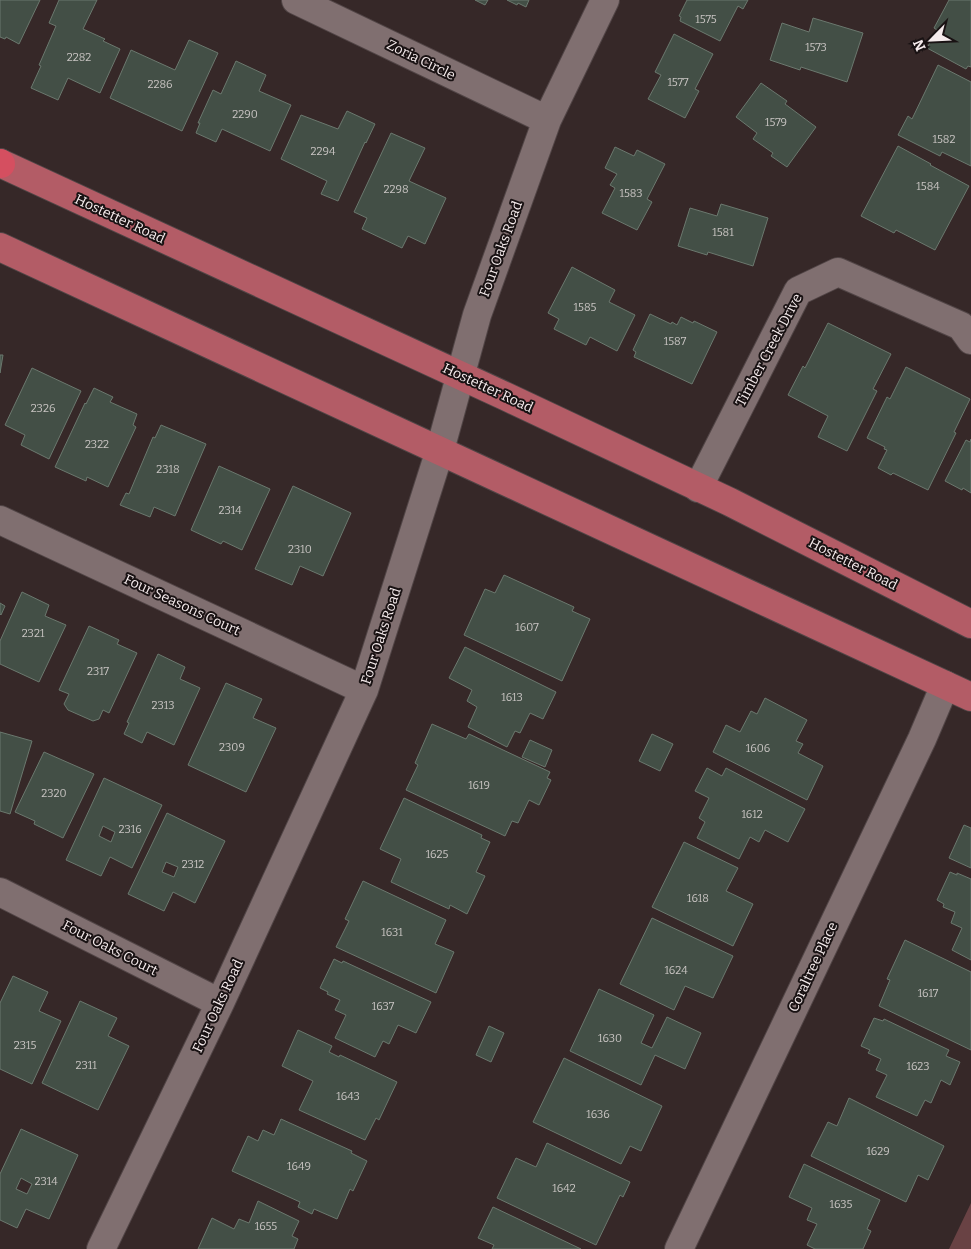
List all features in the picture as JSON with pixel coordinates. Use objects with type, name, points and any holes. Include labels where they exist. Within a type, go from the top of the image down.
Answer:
[{"type":"main road","name":"Hostetter Road","points":[[0,163],[730,502],[971,624]]},
{"type":"main road","points":[[0,246],[971,697]]},
{"type":"street","name":"Zoria Circle","points":[[296,0],[547,120]]},
{"type":"street","name":"Four Oaks Road","points":[[101,1249],[220,1003],[364,690],[440,450],[477,315],[547,120],[605,0]]},
{"type":"street","name":"Timber Creek Drive","points":[[698,488],[798,290],[838,272],[968,324]]},
{"type":"street","name":"Four Seasons Court","points":[[0,520],[364,690]]},
{"type":"street","name":"Coraltree Place","points":[[679,1249],[922,739],[945,685]]},
{"type":"street","name":"Four Oaks Court","points":[[0,892],[220,1003]]},
{"type":"shaded area","points":[[971,1203],[971,1249],[949,1249]]},
{"type":"building","points":[[0,0],[40,0],[19,44],[6,37],[5,39],[0,37]]},
{"type":"building","points":[[59,0],[97,0],[83,29],[105,39],[103,41],[120,49],[100,93],[68,78],[58,100],[31,88],[56,26],[49,23]]},
{"type":"building","points":[[475,0],[488,0],[485,5]]},
{"type":"building","points":[[507,0],[529,0],[526,7]]},
{"type":"building","points":[[687,0],[748,0],[743,9],[738,6],[720,41],[680,21],[681,17],[679,16]]},
{"type":"building","points":[[949,0],[971,0],[971,67],[968,66],[966,69],[927,48],[937,30],[934,28]]},
{"type":"building","points":[[813,18],[863,33],[847,82],[801,67],[800,70],[770,60],[782,23],[809,32]]},
{"type":"building","points":[[674,34],[713,54],[695,89],[699,91],[685,118],[648,99],[661,75],[655,72]]},
{"type":"building","points":[[189,40],[218,53],[182,131],[110,98],[131,50],[175,70]]},
{"type":"building","points":[[236,61],[266,75],[259,91],[291,105],[270,151],[222,129],[216,142],[196,133],[200,123],[198,123],[213,90],[221,94]]},
{"type":"building","points":[[938,65],[971,82],[971,166],[942,152],[940,156],[898,135],[908,116],[912,119]]},
{"type":"building","points":[[761,83],[787,101],[785,104],[816,127],[787,167],[771,156],[773,153],[753,139],[757,133],[736,117]]},
{"type":"building","points":[[347,111],[375,124],[338,201],[321,194],[327,181],[281,159],[301,115],[338,129]]},
{"type":"building","points":[[391,133],[425,148],[409,181],[446,198],[425,244],[408,236],[402,248],[362,229],[367,218],[354,212]]},
{"type":"building","points":[[898,146],[969,186],[935,250],[896,230],[894,233],[861,216]]},
{"type":"building","points":[[615,147],[634,156],[637,150],[665,164],[647,199],[652,202],[637,230],[602,213],[615,188],[610,185],[617,174],[605,168]]},
{"type":"building","points":[[721,204],[768,218],[753,266],[708,252],[707,255],[678,246],[690,208],[717,216]]},
{"type":"building","points":[[572,267],[615,290],[609,302],[635,315],[617,351],[590,337],[586,345],[554,329],[559,319],[548,313]]},
{"type":"building","points":[[650,314],[677,325],[681,317],[717,332],[692,384],[634,357],[636,352],[633,350]]},
{"type":"building","points":[[828,323],[891,354],[873,389],[877,391],[847,451],[818,437],[828,416],[788,395],[803,366],[805,368]]},
{"type":"building","points":[[0,355],[3,355],[0,373]]},
{"type":"building","points":[[906,367],[970,399],[954,432],[956,433],[928,490],[878,468],[887,450],[884,449],[885,447],[867,438],[887,397],[890,399]]},
{"type":"building","points":[[32,368],[81,391],[49,459],[21,445],[25,435],[5,425]]},
{"type":"building","points":[[94,388],[113,397],[110,402],[137,414],[133,425],[136,427],[108,487],[87,477],[86,481],[55,467]]},
{"type":"building","points":[[161,425],[206,444],[175,516],[154,507],[150,517],[120,505],[126,493],[129,494],[153,437],[155,438]]},
{"type":"building","points":[[971,439],[971,493],[945,481],[966,440],[970,442]]},
{"type":"building","points":[[219,466],[270,489],[242,550],[223,541],[221,544],[191,530]]},
{"type":"building","points":[[293,486],[351,513],[323,576],[300,566],[292,585],[255,569]]},
{"type":"building","points":[[504,575],[574,607],[572,611],[590,619],[562,681],[464,635],[485,589],[495,593]]},
{"type":"building","points":[[22,592],[49,605],[45,616],[66,625],[39,682],[0,664],[0,641]]},
{"type":"building","points":[[0,603],[5,606],[1,615],[0,614]]},
{"type":"building","points":[[89,626],[119,640],[117,644],[137,653],[109,713],[103,710],[99,719],[93,721],[68,710],[64,704],[69,694],[59,690]]},
{"type":"building","points":[[465,647],[556,692],[543,719],[530,713],[520,733],[515,731],[507,747],[468,727],[477,707],[467,701],[472,690],[449,678]]},
{"type":"building","points":[[158,654],[185,667],[180,679],[200,688],[174,745],[147,732],[142,743],[124,734],[129,723],[127,722]]},
{"type":"building","points":[[226,683],[262,699],[253,718],[276,728],[246,792],[188,765]]},
{"type":"building","points":[[765,698],[807,720],[796,741],[803,744],[798,753],[823,766],[807,800],[713,752],[726,725],[740,732],[751,711],[757,714]]},
{"type":"building","points":[[432,724],[466,739],[469,734],[550,772],[547,778],[551,780],[539,805],[529,800],[518,823],[512,821],[505,836],[406,790],[418,765],[415,763]]},
{"type":"building","points":[[0,732],[32,741],[10,814],[0,811]]},
{"type":"building","points":[[652,734],[673,744],[660,771],[639,761]]},
{"type":"building","points":[[530,740],[552,750],[545,767],[522,757]]},
{"type":"building","points":[[44,752],[94,774],[63,838],[34,824],[35,821],[15,812]]},
{"type":"building","points":[[707,768],[722,776],[726,768],[805,809],[788,842],[765,830],[759,842],[750,837],[739,859],[697,838],[705,822],[699,818],[709,798],[695,791]]},
{"type":"building","points":[[104,778],[162,805],[132,868],[110,857],[101,876],[66,860]],"holes":[[[103,826],[115,832],[111,842],[99,836]]]},
{"type":"building","points":[[404,798],[482,835],[481,838],[490,842],[476,872],[485,876],[467,914],[450,905],[449,909],[391,882],[401,859],[380,849]]},
{"type":"building","points":[[167,813],[225,841],[195,903],[173,892],[164,911],[128,894]],"holes":[[[166,862],[178,867],[174,877],[162,872]]]},
{"type":"building","points":[[964,825],[971,828],[971,868],[949,858]]},
{"type":"building","points":[[684,842],[738,868],[726,891],[753,904],[733,946],[652,907]]},
{"type":"building","points":[[950,872],[971,879],[971,960],[952,950],[962,928],[951,923],[955,912],[943,907],[944,904],[937,900]]},
{"type":"building","points":[[363,881],[446,920],[435,944],[454,952],[436,993],[336,947],[349,921],[345,919]]},
{"type":"building","points":[[652,918],[733,956],[713,998],[685,986],[674,1010],[620,984]]},
{"type":"building","points":[[905,940],[971,972],[971,1050],[879,1006],[890,980],[887,979]]},
{"type":"building","points":[[334,959],[342,963],[343,961],[431,1002],[416,1033],[398,1025],[389,1044],[383,1041],[375,1057],[335,1038],[346,1015],[335,1010],[340,1000],[327,994],[328,992],[320,988]]},
{"type":"building","points":[[13,976],[48,992],[39,1011],[61,1021],[32,1084],[0,1069],[0,1003]]},
{"type":"building","points":[[599,989],[654,1015],[641,1043],[652,1048],[667,1017],[701,1033],[685,1069],[655,1055],[641,1085],[570,1051]]},
{"type":"building","points":[[80,1001],[117,1018],[108,1036],[129,1046],[98,1110],[42,1083]]},
{"type":"building","points":[[874,1018],[883,1021],[884,1019],[949,1050],[946,1056],[960,1062],[950,1085],[941,1080],[931,1103],[925,1100],[917,1116],[876,1097],[887,1075],[876,1070],[881,1059],[868,1053],[870,1050],[861,1046]]},
{"type":"building","points":[[489,1026],[504,1033],[491,1062],[476,1055]]},
{"type":"building","points":[[298,1030],[332,1046],[329,1052],[339,1057],[340,1055],[397,1082],[379,1120],[376,1118],[365,1140],[299,1110],[313,1081],[282,1066]]},
{"type":"building","points":[[564,1058],[662,1106],[641,1151],[630,1146],[621,1164],[533,1122]]},
{"type":"building","points":[[849,1098],[944,1146],[928,1180],[918,1175],[906,1202],[811,1156],[828,1122],[837,1126]]},
{"type":"building","points":[[281,1119],[352,1151],[351,1153],[367,1161],[353,1191],[350,1189],[337,1219],[314,1209],[312,1214],[298,1207],[300,1202],[232,1171],[248,1136],[258,1141],[263,1130],[274,1135]]},
{"type":"building","points":[[21,1129],[78,1155],[49,1219],[26,1209],[17,1228],[0,1220],[0,1174]],"holes":[[[21,1178],[32,1184],[27,1194],[16,1189]]]},
{"type":"building","points":[[547,1143],[630,1182],[623,1197],[620,1195],[596,1245],[497,1198],[516,1158],[536,1167]]},
{"type":"building","points":[[804,1164],[880,1200],[867,1229],[871,1231],[863,1249],[815,1249],[807,1245],[817,1224],[807,1220],[812,1208],[789,1197]]},
{"type":"building","points":[[258,1201],[299,1221],[292,1236],[298,1239],[294,1249],[198,1249],[212,1218],[234,1229],[239,1219],[249,1223]]},
{"type":"building","points":[[493,1207],[581,1249],[492,1249],[494,1245],[478,1238]]}]
